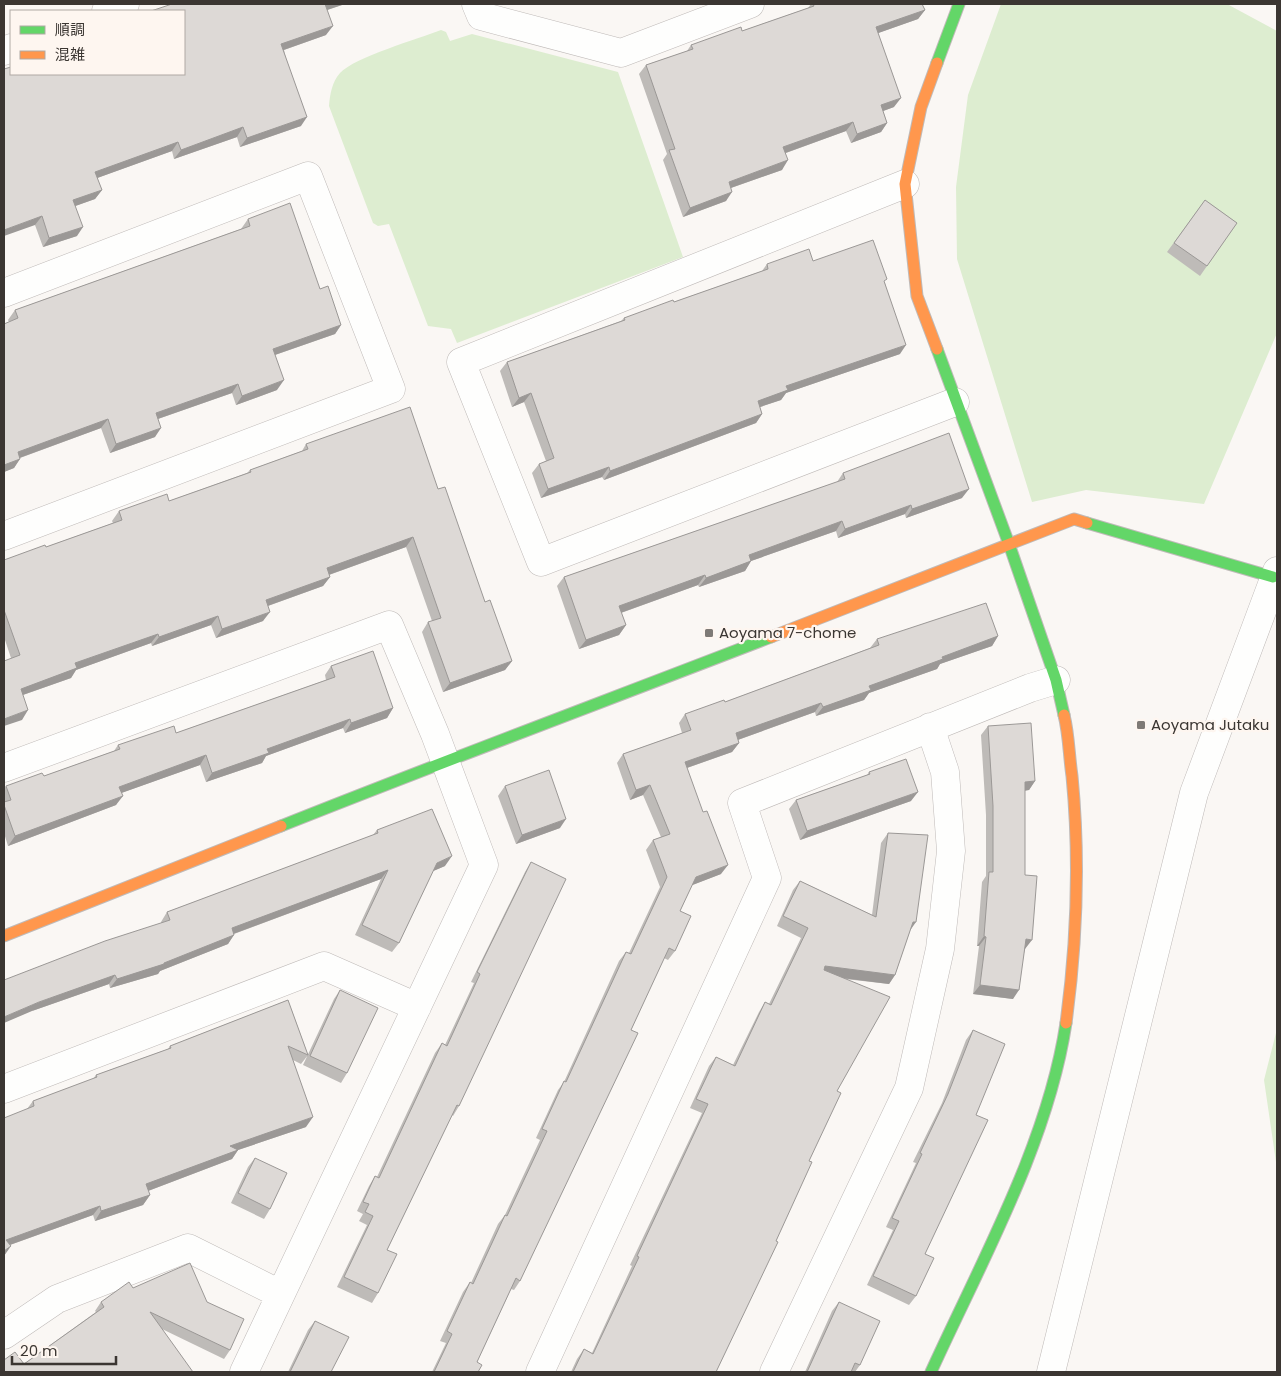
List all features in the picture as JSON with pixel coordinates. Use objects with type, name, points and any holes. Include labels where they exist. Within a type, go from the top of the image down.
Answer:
[{"type":"street","points":[[109,10],[125,4]]},
{"type":"street","points":[[476,4],[481,16],[621,53],[750,4]]},
{"type":"street","points":[[931,1372],[1027,1163],[1051,1095],[1066,1026],[1075,953],[1076,818],[1066,723],[1056,680],[1010,544],[917,296],[905,184],[920,107],[959,4]]},
{"type":"street","points":[[4,293],[308,176],[391,389],[4,536]]},
{"type":"street","points":[[905,184],[461,362],[541,562],[956,402]]},
{"type":"street","points":[[4,936],[444,761],[569,716],[1074,519],[1275,574],[1194,793],[1051,1372]]},
{"type":"street","points":[[4,768],[388,625],[435,734],[484,865],[244,1372]]},
{"type":"street","points":[[540,1372],[767,878],[742,803],[930,727],[1030,688],[1056,680]]},
{"type":"street","points":[[774,1372],[909,1088],[940,949],[951,851],[945,772],[930,727]]},
{"type":"street","points":[[4,1089],[324,966],[417,1007]]},
{"type":"street","points":[[4,1335],[57,1299],[188,1248],[280,1294]]},
{"type":"green space","points":[[1001,4],[1227,4],[1277,31],[1277,333],[1204,504],[1086,490],[1032,502],[957,259],[956,187],[968,95]]},
{"type":"green space","points":[[441,30],[446,32],[450,41],[472,34],[618,72],[683,257],[457,343],[451,329],[428,326],[389,224],[378,226],[373,223],[329,106],[333,84],[340,73],[348,67],[372,55]]},
{"type":"green space","points":[[1277,1029],[1277,1169],[1264,1080]]},
{"type":"building","points":[[172,4],[325,4],[333,26],[281,44],[307,117],[247,138],[243,127],[181,150],[178,142],[95,172],[102,190],[73,200],[83,227],[49,238],[42,216],[4,230],[4,69],[10,67],[10,75],[185,75],[185,10],[154,10]]},
{"type":"building","points":[[813,4],[922,4],[925,10],[876,27],[901,98],[881,105],[887,123],[857,134],[853,122],[783,147],[788,160],[729,182],[732,192],[690,208],[669,150],[675,149],[646,65],[693,49],[691,45],[741,27],[742,31],[814,6]]},
{"type":"building","points":[[1205,200],[1237,223],[1207,266],[1174,243]]},
{"type":"building","points":[[290,203],[320,289],[328,286],[341,325],[273,349],[284,380],[242,396],[238,384],[156,413],[161,428],[116,444],[108,419],[18,452],[20,459],[4,465],[4,324],[18,318],[15,310],[250,226],[248,219]]},
{"type":"building","points":[[873,240],[887,279],[884,281],[906,345],[786,386],[788,390],[758,401],[762,414],[610,471],[609,467],[548,489],[539,464],[554,458],[531,393],[519,398],[507,362],[625,320],[624,318],[673,300],[674,302],[768,269],[767,264],[809,249],[813,261]]},
{"type":"building","points":[[410,407],[438,489],[445,487],[485,602],[490,600],[512,661],[450,683],[428,622],[441,618],[413,537],[327,568],[330,577],[266,600],[270,612],[222,629],[218,616],[159,637],[158,634],[75,663],[77,668],[21,689],[28,710],[4,719],[4,661],[20,655],[4,610],[4,560],[122,520],[119,511],[167,494],[169,501],[251,472],[250,470],[308,449],[306,444]]},
{"type":"building","points":[[949,433],[969,489],[912,509],[911,505],[845,529],[842,521],[749,555],[751,561],[706,578],[705,575],[619,606],[626,625],[586,640],[564,577],[845,479],[843,473]]},
{"type":"building","points":[[986,603],[998,636],[942,657],[943,659],[869,686],[871,690],[823,707],[821,703],[736,733],[739,743],[685,762],[703,812],[707,811],[728,865],[696,877],[680,911],[691,916],[675,951],[669,948],[631,1030],[638,1033],[520,1281],[516,1278],[477,1362],[482,1365],[478,1372],[434,1372],[452,1334],[447,1331],[470,1282],[473,1284],[505,1215],[507,1216],[547,1131],[542,1129],[564,1081],[566,1082],[626,952],[631,954],[667,877],[653,840],[670,834],[650,785],[636,790],[623,754],[691,730],[685,714],[724,700],[725,702],[879,645],[877,639]]},
{"type":"building","points":[[373,651],[393,708],[351,723],[350,719],[267,749],[269,753],[212,773],[206,755],[119,787],[123,796],[15,836],[4,805],[4,802],[11,800],[6,786],[42,773],[44,776],[120,749],[118,745],[174,726],[176,733],[335,677],[331,666]]},
{"type":"building","points":[[1031,723],[1035,781],[1025,782],[1025,875],[1037,876],[1032,940],[1026,939],[1019,990],[980,985],[986,937],[984,936],[989,872],[993,872],[993,806],[988,726]]},
{"type":"building","points":[[906,759],[918,792],[807,831],[796,800]]},
{"type":"building","points":[[549,770],[566,819],[522,835],[505,786]]},
{"type":"building","points":[[432,809],[452,856],[437,863],[399,943],[362,925],[388,870],[232,928],[234,935],[164,964],[117,979],[115,975],[39,1002],[4,1017],[4,980],[105,941],[170,920],[167,912],[378,833],[377,830]]},
{"type":"building","points":[[888,833],[928,835],[916,922],[913,922],[895,975],[825,966],[824,970],[890,997],[837,1091],[841,1093],[809,1161],[812,1162],[776,1241],[778,1242],[716,1372],[573,1372],[584,1349],[593,1354],[639,1257],[637,1256],[708,1104],[696,1099],[716,1057],[735,1066],[765,1002],[771,1005],[808,928],[783,916],[800,881],[876,917]]},
{"type":"building","points":[[531,862],[566,879],[459,1106],[457,1105],[387,1250],[397,1254],[378,1293],[344,1277],[373,1216],[365,1212],[369,1204],[363,1202],[375,1176],[379,1178],[442,1043],[447,1046],[480,974],[477,972]]},
{"type":"building","points":[[340,990],[378,1008],[347,1073],[310,1056]]},
{"type":"building","points":[[288,1000],[308,1055],[288,1046],[313,1117],[230,1146],[238,1150],[146,1184],[150,1195],[101,1211],[100,1206],[6,1240],[11,1246],[4,1251],[4,1118],[34,1106],[33,1101],[97,1077],[96,1075],[171,1048],[170,1046]]},
{"type":"building","points":[[973,1030],[1005,1044],[976,1115],[988,1120],[925,1254],[934,1258],[916,1296],[873,1276],[899,1221],[892,1218],[948,1094]]},
{"type":"building","points":[[255,1158],[287,1173],[270,1209],[238,1193]]},
{"type":"building","points":[[190,1263],[207,1302],[244,1319],[230,1350],[150,1312],[193,1372],[4,1372],[4,1360],[15,1352],[24,1364],[104,1307],[101,1302],[129,1282],[133,1288]]},
{"type":"building","points":[[839,1302],[880,1321],[860,1365],[855,1363],[851,1372],[807,1372]]},
{"type":"building","points":[[315,1321],[349,1337],[331,1372],[290,1372]]},
{"type":"traffic: fast","points":[[937,63],[959,4]]},
{"type":"traffic: fast","points":[[937,349],[1009,544],[1056,680],[1064,715]]},
{"type":"traffic: fast","points":[[1087,523],[1273,577]]},
{"type":"traffic: fast","points":[[281,826],[771,637]]},
{"type":"traffic: fast","points":[[931,1372],[991,1245],[1029,1157],[1057,1068],[1066,1023]]},
{"type":"traffic: slow","points":[[937,63],[921,107],[905,184],[917,296],[937,349]]},
{"type":"traffic: slow","points":[[771,637],[1074,519],[1087,523]]},
{"type":"traffic: slow","points":[[1064,715],[1072,776],[1077,869],[1073,961],[1066,1023]]},
{"type":"traffic: slow","points":[[4,936],[281,826]]},
{"type":"place","name":"Aoyama 7-chome","points":[[709,633]]},
{"type":"place","name":"Aoyama Jutaku","points":[[1141,725]]}]
